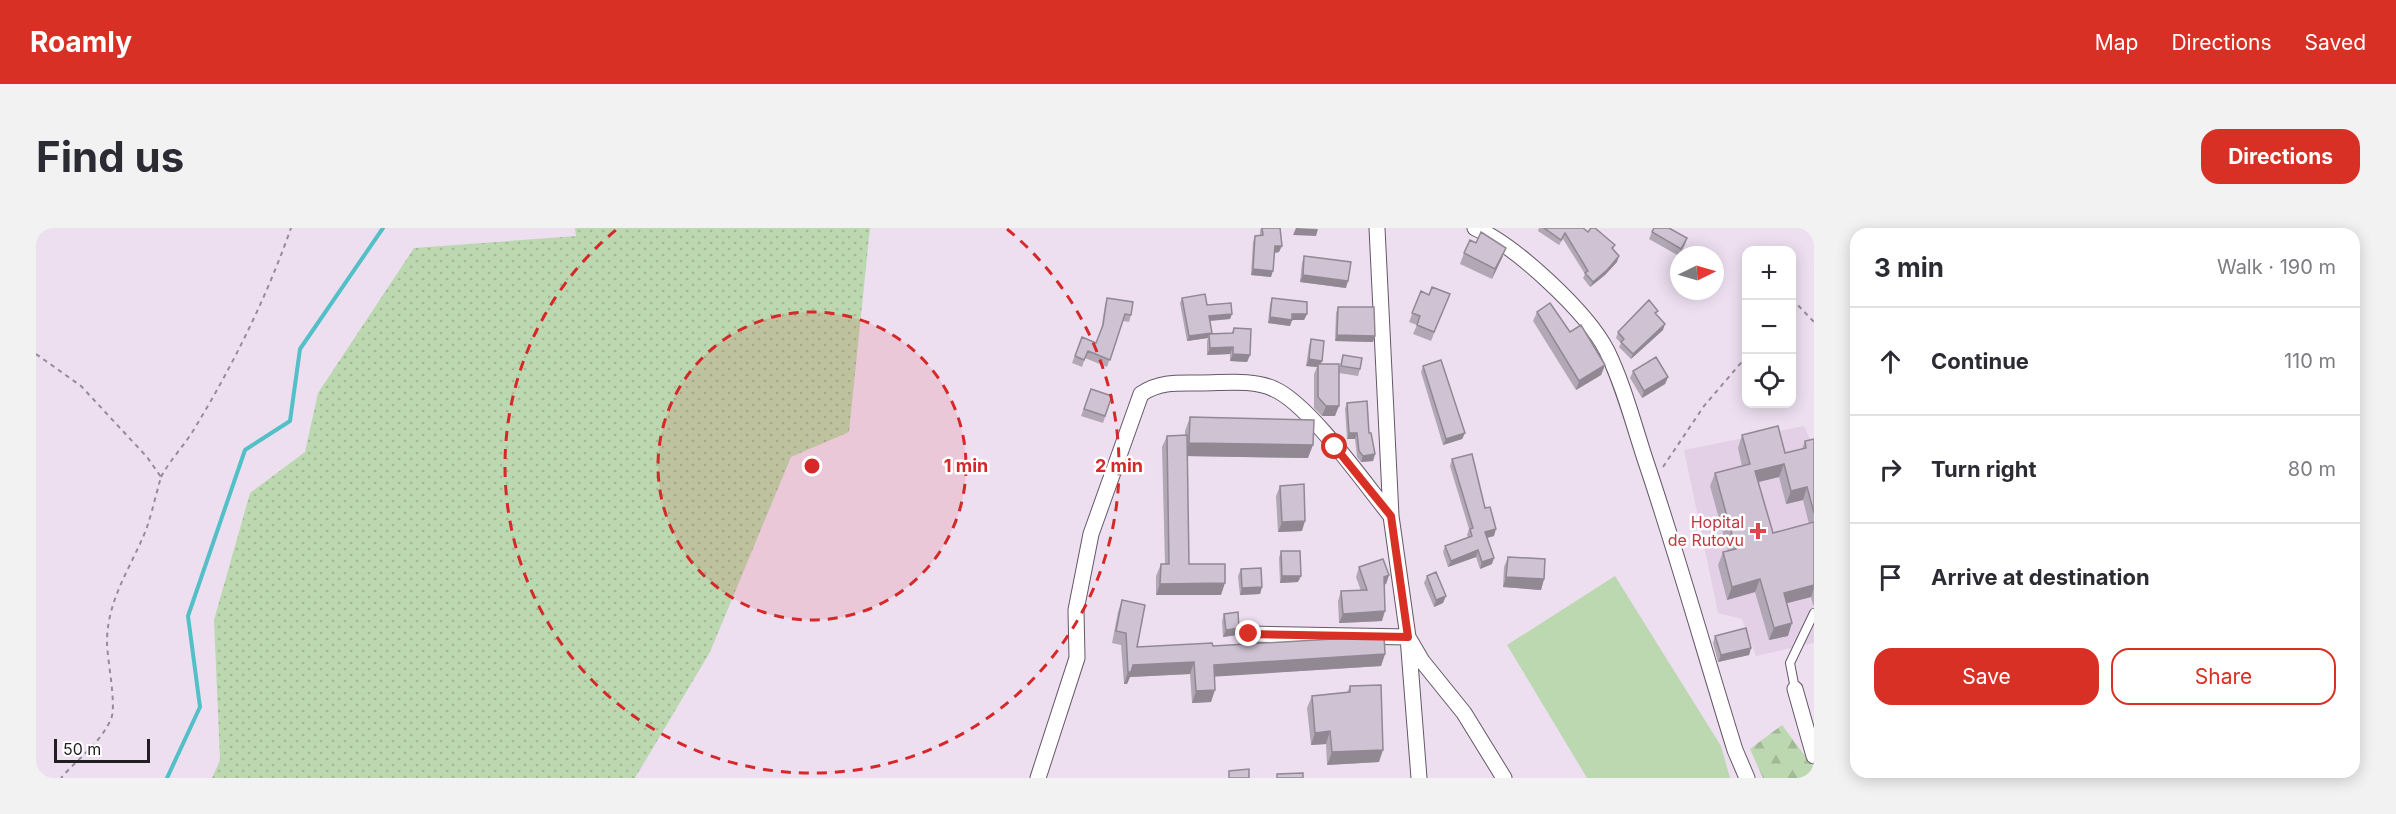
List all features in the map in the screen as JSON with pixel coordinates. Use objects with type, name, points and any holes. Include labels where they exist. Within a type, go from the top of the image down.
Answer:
[{"type":"street","points":[[1377,228],[1391,516],[1408,637],[1419,778]]},
{"type":"street","points":[[1475,228],[1494,236],[1528,263],[1580,316],[1606,350],[1654,484],[1734,750],[1747,778]]},
{"type":"street","points":[[1038,778],[1077,658],[1076,610],[1091,534],[1141,394],[1154,385],[1169,383],[1243,382],[1274,388],[1294,403],[1335,447],[1391,516]]},
{"type":"street","points":[[1249,634],[1408,637]]},
{"type":"street","points":[[1408,637],[1422,661],[1464,713],[1504,778]]},
{"type":"street","points":[[1795,689],[1814,756]]},
{"type":"lane","points":[[1795,689],[1790,663],[1814,613]]},
{"type":"path","points":[[61,778],[76,760],[96,745],[112,717],[107,641],[113,603],[128,563],[146,530],[161,477],[173,456],[192,434],[236,355],[274,276],[291,228]]},
{"type":"path","points":[[1792,300],[1814,322]]},
{"type":"path","points":[[36,354],[81,386],[147,457],[161,477]]},
{"type":"path","points":[[1654,484],[1679,441],[1742,362]]},
{"type":"shaded area","name":"Hopital de Rutovu","points":[[1804,426],[1814,448],[1814,643],[1756,656],[1742,619],[1718,613],[1684,450]]},
{"type":"green space","points":[[575,228],[870,228],[849,432],[791,457],[710,652],[635,778],[212,778],[220,760],[214,620],[250,493],[305,452],[318,393],[414,248],[576,236]]},
{"type":"green space","points":[[1615,576],[1721,746],[1730,778],[1587,778],[1507,645]]},
{"type":"green space","points":[[1782,725],[1814,768],[1814,778],[1763,778],[1750,749]]},
{"type":"building","points":[[1262,228],[1280,228],[1282,246],[1275,246],[1273,271],[1253,269],[1255,236],[1263,235]]},
{"type":"building","points":[[1544,228],[1583,228],[1588,232],[1591,228],[1595,228],[1615,245],[1612,248],[1619,256],[1593,282],[1585,273],[1588,271],[1565,233],[1561,240]]},
{"type":"building","points":[[1654,228],[1669,228],[1687,238],[1683,246],[1676,246],[1652,232]]},
{"type":"building","points":[[1481,232],[1506,248],[1495,269],[1464,253],[1470,240],[1476,243]]},
{"type":"building","points":[[1304,256],[1351,262],[1348,281],[1303,275]]},
{"type":"building","points":[[1432,287],[1450,294],[1434,332],[1417,325],[1420,316],[1412,313],[1421,291],[1429,295]]},
{"type":"building","points":[[1205,294],[1207,305],[1231,303],[1232,314],[1209,316],[1212,333],[1189,336],[1182,298]]},
{"type":"building","points":[[1107,298],[1133,302],[1131,315],[1125,314],[1110,360],[1088,351],[1084,360],[1075,356],[1082,337],[1096,343],[1103,325]]},
{"type":"building","points":[[1272,298],[1307,302],[1307,314],[1292,314],[1292,320],[1270,317]]},
{"type":"building","points":[[1649,300],[1658,311],[1655,313],[1665,324],[1633,354],[1621,342],[1624,339],[1618,332]]},
{"type":"building","points":[[1550,303],[1570,332],[1581,325],[1605,365],[1579,381],[1537,312]]},
{"type":"building","points":[[1338,307],[1374,307],[1375,336],[1337,335]]},
{"type":"building","points":[[1234,328],[1251,329],[1250,355],[1233,354],[1233,347],[1210,348],[1209,334],[1233,333]]},
{"type":"building","points":[[1311,339],[1324,341],[1322,361],[1309,359]]},
{"type":"building","points":[[1343,355],[1362,358],[1360,369],[1341,366]]},
{"type":"building","points":[[1656,357],[1668,377],[1644,391],[1633,371]]},
{"type":"building","points":[[1441,360],[1465,433],[1446,439],[1423,366]]},
{"type":"building","points":[[1318,364],[1339,364],[1339,406],[1326,406],[1318,397]]},
{"type":"building","points":[[1091,389],[1112,396],[1105,416],[1084,409]]},
{"type":"building","points":[[1367,401],[1369,433],[1371,433],[1375,454],[1363,456],[1359,451],[1357,433],[1349,433],[1347,403]]},
{"type":"building","points":[[1190,417],[1314,420],[1313,445],[1189,443]]},
{"type":"building","points":[[1778,426],[1785,453],[1806,448],[1805,441],[1814,439],[1814,513],[1807,487],[1791,491],[1784,464],[1755,471],[1773,533],[1814,522],[1814,585],[1784,593],[1792,623],[1774,628],[1760,579],[1732,587],[1723,552],[1736,549],[1715,473],[1750,464],[1742,435]]},
{"type":"building","points":[[1187,435],[1189,564],[1225,564],[1225,583],[1160,584],[1161,564],[1169,564],[1167,436]]},
{"type":"building","points":[[1472,454],[1485,508],[1490,507],[1496,529],[1485,532],[1494,558],[1482,562],[1478,550],[1451,561],[1445,546],[1472,536],[1470,529],[1473,528],[1452,459]]},
{"type":"building","points":[[1304,484],[1305,521],[1282,522],[1280,486]]},
{"type":"building","points":[[1281,551],[1300,551],[1301,576],[1282,576]]},
{"type":"building","points":[[1508,557],[1545,559],[1544,579],[1506,577]]},
{"type":"building","points":[[1383,559],[1389,575],[1384,577],[1385,611],[1343,614],[1341,591],[1367,590],[1359,567]]},
{"type":"building","points":[[1261,568],[1262,587],[1242,588],[1241,569]]},
{"type":"building","points":[[1436,572],[1446,596],[1436,600],[1427,576]]},
{"type":"building","points":[[1122,600],[1145,605],[1137,647],[1212,643],[1213,646],[1384,636],[1385,654],[1214,665],[1215,690],[1196,691],[1194,662],[1133,665],[1131,672],[1128,672],[1126,633],[1116,631]]},
{"type":"building","points":[[1238,612],[1239,628],[1226,630],[1224,614]]},
{"type":"building","points":[[1746,628],[1751,648],[1721,655],[1715,636]]},
{"type":"building","points":[[1381,685],[1383,750],[1332,752],[1330,731],[1315,733],[1312,696],[1350,692],[1350,686]]},
{"type":"building","points":[[1249,769],[1249,778],[1229,778],[1229,771]]},
{"type":"building","points":[[1303,773],[1303,778],[1277,778],[1277,774]]},
{"type":"waterway","points":[[167,778],[200,707],[188,616],[245,450],[290,421],[300,349],[383,228]]},
{"type":"place","name":"Hopital de Rutovu","points":[[1758,531]]},
{"type":"route","points":[[1249,634],[1408,637],[1402,610],[1391,516],[1335,447]]}]
